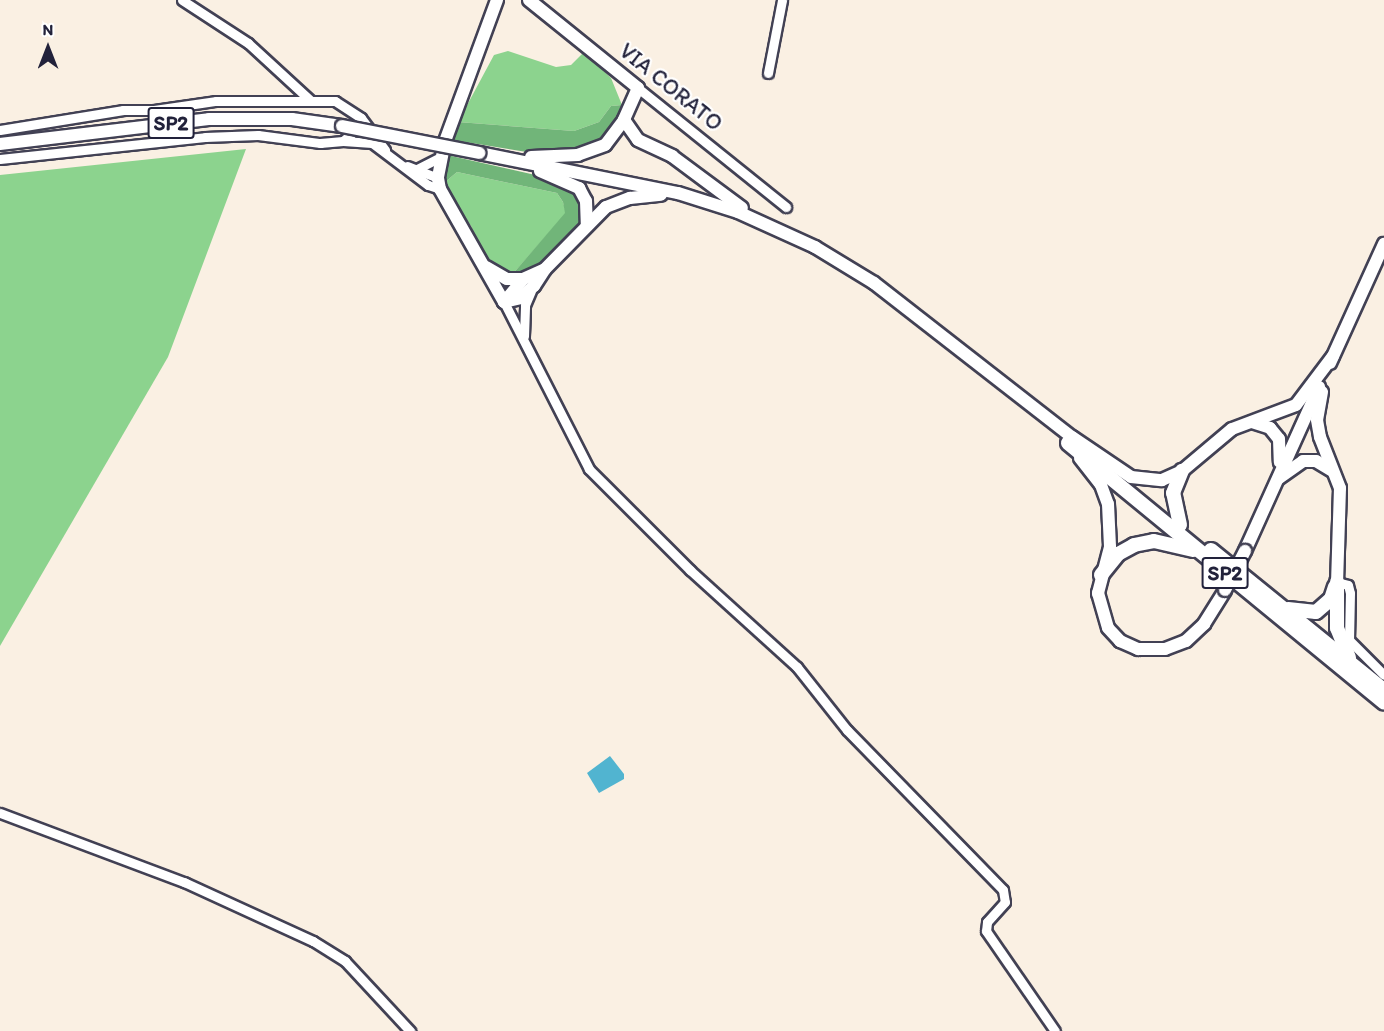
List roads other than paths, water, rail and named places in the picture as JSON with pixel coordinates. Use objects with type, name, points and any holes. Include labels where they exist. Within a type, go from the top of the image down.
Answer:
[{"type":"highway","name":"SP2","points":[[1070,440],[1180,525],[1384,690]]},
{"type":"highway","name":"SP2","points":[[1070,440],[1199,552],[1384,702]]},
{"type":"highway","points":[[1180,525],[1173,492],[1182,471]]},
{"type":"highway","points":[[1101,575],[1118,554],[1134,545],[1154,541],[1199,552]]},
{"type":"highway","points":[[1284,608],[1316,612],[1331,599],[1337,582]]},
{"type":"highway","points":[[1337,582],[1337,628],[1351,663]]},
{"type":"main road","points":[[487,19],[489,0]]},
{"type":"main road","points":[[497,0],[487,19],[441,157],[439,184],[504,303]]},
{"type":"main road","name":"VIA CORATO","points":[[529,0],[638,88]]},
{"type":"main road","points":[[494,156],[578,155],[605,145],[624,120],[638,88]]},
{"type":"main road","name":"SP2","points":[[0,144],[209,119],[292,119],[342,126],[516,160],[698,199],[777,228],[874,283],[982,366],[1070,440]]},
{"type":"main road","points":[[624,120],[638,140],[672,156],[711,188],[777,228]]},
{"type":"main road","points":[[516,160],[579,188],[586,201],[587,226]]},
{"type":"main road","points":[[504,303],[521,298],[534,286],[545,269],[606,207],[630,198],[650,194],[698,199]]},
{"type":"main road","points":[[1070,440],[1101,485],[1108,504],[1111,537],[1098,594],[1108,628],[1120,641],[1138,649],[1165,649],[1186,641],[1204,624],[1245,551],[1384,244]]},
{"type":"main road","points":[[480,262],[496,275],[523,279]]},
{"type":"main road","points":[[504,303],[523,279],[545,269]]},
{"type":"main road","points":[[1070,440],[1131,477],[1162,480],[1182,471],[1232,429],[1296,405],[1333,356]]},
{"type":"main road","points":[[1333,356],[1317,420],[1326,456],[1340,488],[1337,582]]},
{"type":"main road","points":[[1250,422],[1270,428],[1279,439],[1282,452],[1275,482]]},
{"type":"main road","points":[[1275,482],[1303,461],[1316,461],[1336,475]]},
{"type":"street","points":[[182,0],[231,30],[310,100]]},
{"type":"street","points":[[768,73],[782,0]]},
{"type":"street","name":"VIA CORATO","points":[[638,88],[786,207]]},
{"type":"street","points":[[0,130],[123,110],[154,110],[216,101],[335,101],[361,118],[385,150]]},
{"type":"street","points":[[343,141],[360,129],[361,118]]},
{"type":"street","points":[[0,159],[205,137],[258,135],[320,143],[343,141],[372,143],[385,150],[404,166],[439,184]]},
{"type":"street","points":[[417,169],[441,157]]},
{"type":"street","points":[[404,166],[417,169],[439,184]]},
{"type":"street","points":[[525,341],[525,305],[534,286]]},
{"type":"street","points":[[504,303],[589,469],[690,570],[797,667],[847,730],[1003,890],[1005,903],[987,922],[986,931],[1055,1031]]},
{"type":"street","points":[[1337,582],[1348,585],[1350,593],[1349,640],[1384,675]]},
{"type":"street","points":[[0,813],[184,882],[313,941],[345,961],[410,1031]]},
{"type":"water","points":[[610,756],[624,774],[624,779],[599,793],[587,773]]}]
